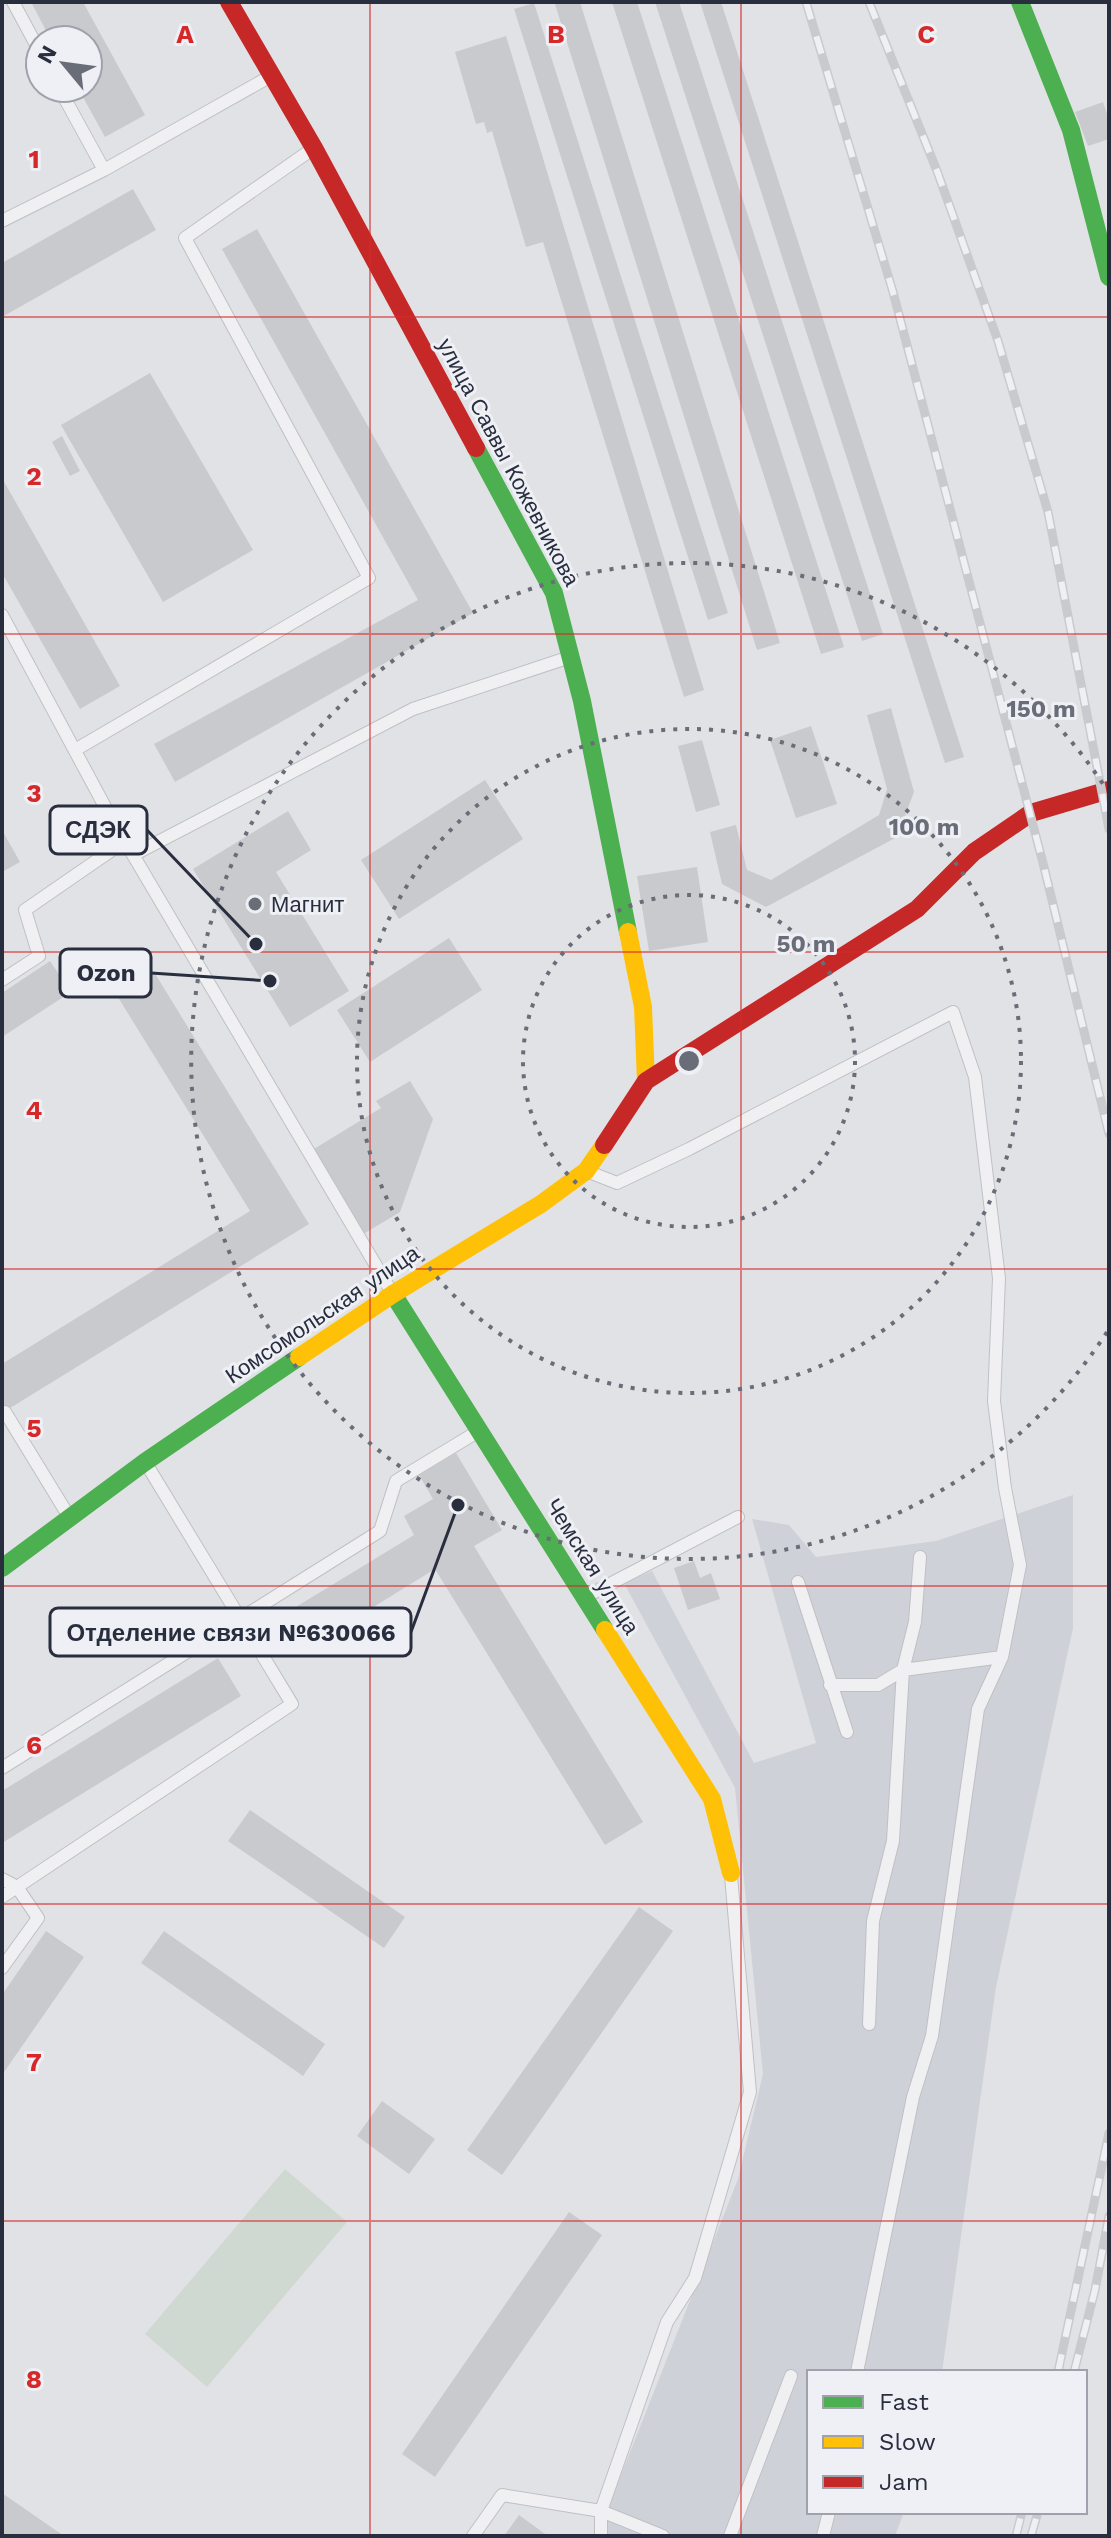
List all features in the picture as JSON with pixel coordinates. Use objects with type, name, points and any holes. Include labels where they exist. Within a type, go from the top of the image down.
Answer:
[{"type":"street","points":[[1020,2],[1071,130],[1109,277]]},
{"type":"street","name":"улица Саввы Кожевникова","points":[[234,4],[554,593],[582,701],[643,1007],[646,1081]]},
{"type":"street","points":[[646,1081],[917,909],[974,852],[1031,813],[1109,790]]},
{"type":"street","name":"Комсомольская улица","points":[[2,1568],[145,1462],[393,1294],[541,1204],[586,1171],[646,1081]]},
{"type":"street","name":"Чемская улица","points":[[393,1294],[712,1799],[731,1873]]},
{"type":"lane","points":[[13,2],[25,24]]},
{"type":"lane","points":[[2,221],[104,170],[272,76]]},
{"type":"lane","points":[[68,104],[104,170]]},
{"type":"lane","points":[[75,750],[369,578],[185,238],[314,148]]},
{"type":"lane","points":[[2,615],[133,855],[393,1294]]},
{"type":"lane","points":[[133,855],[413,709],[571,656]]},
{"type":"lane","points":[[2,980],[39,956],[25,910],[125,841]]},
{"type":"lane","points":[[586,1171],[617,1183],[953,1012],[975,1077],[999,1278],[994,1401],[1005,1488],[1020,1565],[1002,1657],[978,1709],[932,2036],[913,2097],[857,2370]]},
{"type":"lane","points":[[5,1412],[70,1518]]},
{"type":"lane","points":[[2,1768],[380,1531],[396,1481],[479,1430]]},
{"type":"lane","points":[[2,1897],[292,1704],[145,1462]]},
{"type":"lane","points":[[584,1597],[738,1517]]},
{"type":"lane","points":[[869,2024],[873,1921],[893,1841],[903,1670],[915,1622],[920,1557]]},
{"type":"lane","points":[[798,1582],[847,1732]]},
{"type":"lane","points":[[830,1685],[878,1685],[903,1670],[1002,1657]]},
{"type":"lane","points":[[601,2536],[601,2511],[667,2322],[695,2278],[750,2092],[731,1873]]},
{"type":"lane","points":[[2,1879],[17,1887],[38,1918],[2,1968]]},
{"type":"lane","points":[[730,2536],[791,2376]]},
{"type":"lane","points":[[473,2536],[502,2495],[601,2511],[663,2536]]},
{"type":"lane","points":[[823,2536],[828,2514]]},
{"type":"shaded area","points":[[1073,1495],[1073,1628],[996,1987],[942,2370],[807,2370],[807,2514],[903,2514],[895,2536],[594,2536],[606,2513],[738,2179],[763,2074],[735,1788],[624,1583],[652,1571],[754,1763],[816,1743],[752,1519],[789,1525],[816,1557],[936,1541]]},
{"type":"shaded area","points":[[285,2169],[347,2222],[207,2387],[145,2334]]},
{"type":"building","points":[[31,2],[83,2],[95,24],[43,24]]},
{"type":"building","points":[[580,2],[780,643],[757,650],[555,4]]},
{"type":"building","points":[[612,2],[637,2],[844,647],[821,654]]},
{"type":"building","points":[[655,2],[679,2],[883,634],[862,641]]},
{"type":"building","points":[[700,2],[721,2],[964,757],[945,763]]},
{"type":"building","points":[[534,3],[728,613],[708,620],[514,9]]},
{"type":"building","points":[[506,36],[704,690],[684,697],[543,242],[526,247],[492,131],[487,133],[484,122],[476,124],[455,52]]},
{"type":"building","points":[[104,40],[145,115],[105,137],[87,104],[104,104]]},
{"type":"building","points":[[1103,102],[1109,120],[1109,139],[1088,146],[1075,112]]},
{"type":"building","points":[[133,189],[156,230],[2,317],[2,263]]},
{"type":"building","points":[[257,229],[473,613],[175,782],[154,744],[418,600],[222,249]]},
{"type":"building","points":[[150,373],[253,550],[163,602],[61,425]]},
{"type":"building","points":[[62,436],[80,471],[70,476],[52,442]]},
{"type":"building","points":[[2,478],[120,686],[80,709],[2,573]]},
{"type":"building","points":[[891,708],[914,792],[897,837],[766,907],[722,884],[710,832],[736,825],[747,870],[771,880],[879,815],[887,789],[867,715]]},
{"type":"building","points":[[811,726],[837,804],[796,818],[770,740]]},
{"type":"building","points":[[702,740],[720,805],[696,812],[678,746]]},
{"type":"building","points":[[485,780],[523,839],[399,919],[361,860]]},
{"type":"building","name":"Магнит","points":[[288,811],[311,850],[276,872],[349,991],[290,1027],[193,869]]},
{"type":"building","points":[[2,830],[20,862],[2,872]]},
{"type":"building","points":[[697,867],[708,942],[649,951],[637,876]]},
{"type":"building","points":[[449,938],[482,990],[370,1062],[337,1010]]},
{"type":"building","points":[[50,961],[71,992],[2,1037],[2,993]]},
{"type":"building","points":[[154,972],[309,1224],[2,1413],[2,1364],[250,1211],[116,994]]},
{"type":"building","points":[[410,1081],[433,1119],[400,1212],[360,1236],[309,1152],[381,1108],[376,1101]]},
{"type":"building","points":[[456,1453],[502,1530],[474,1546],[643,1822],[605,1845],[435,1569],[307,1648],[286,1613],[414,1535],[404,1516],[433,1499],[419,1475]]},
{"type":"building","points":[[694,1561],[700,1578],[711,1573],[720,1599],[688,1610],[674,1568]]},
{"type":"building","points":[[218,1658],[241,1696],[2,1843],[2,1791]]},
{"type":"building","points":[[250,1810],[405,1917],[384,1948],[228,1841]]},
{"type":"building","points":[[639,1907],[673,1931],[502,2175],[467,2150]]},
{"type":"building","points":[[46,1931],[84,1957],[2,2075],[2,1995]]},
{"type":"building","points":[[164,1931],[325,2044],[303,2076],[141,1963]]},
{"type":"building","points":[[382,2101],[435,2139],[409,2174],[357,2136]]},
{"type":"building","points":[[569,2212],[602,2235],[435,2477],[402,2454]]},
{"type":"building","points":[[2,2493],[64,2536],[2,2536]]},
{"type":"building","points":[[519,2515],[548,2536],[504,2536]]},
{"type":"railway","points":[[806,2],[893,292],[1043,863],[1109,1134]]},
{"type":"railway","points":[[869,2],[937,171],[998,341],[1048,512],[1109,829]]},
{"type":"railway","points":[[1058,2370],[1109,2133]]},
{"type":"railway","points":[[1075,2370],[1095,2290],[1109,2216]]},
{"type":"railway","points":[[1016,2536],[1022,2514]]},
{"type":"railway","points":[[1031,2536],[1037,2514]]},
{"type":"traffic: fast","points":[[1020,2],[1071,130],[1109,277]]},
{"type":"traffic: fast","points":[[476,448],[554,593],[582,701],[628,932]]},
{"type":"traffic: fast","points":[[393,1294],[605,1630]]},
{"type":"traffic: fast","points":[[2,1568],[145,1462],[299,1357]]},
{"type":"traffic: slow","points":[[628,932],[643,1007],[646,1081]]},
{"type":"traffic: slow","points":[[299,1357],[393,1294],[541,1204],[586,1171],[604,1145]]},
{"type":"traffic: slow","points":[[605,1630],[712,1799],[731,1873]]},
{"type":"traffic: jam","points":[[229,2],[314,148],[476,448]]},
{"type":"traffic: jam","points":[[604,1145],[646,1081],[917,909],[974,852],[1031,813],[1109,790]]},
{"type":"place","name":"Магнит","points":[[255,904]]},
{"type":"place","name":"СДЭК","points":[[256,944]]},
{"type":"place","name":"Ozon","points":[[270,981]]},
{"type":"place","name":"Отделение связи №630066","points":[[458,1505]]}]
